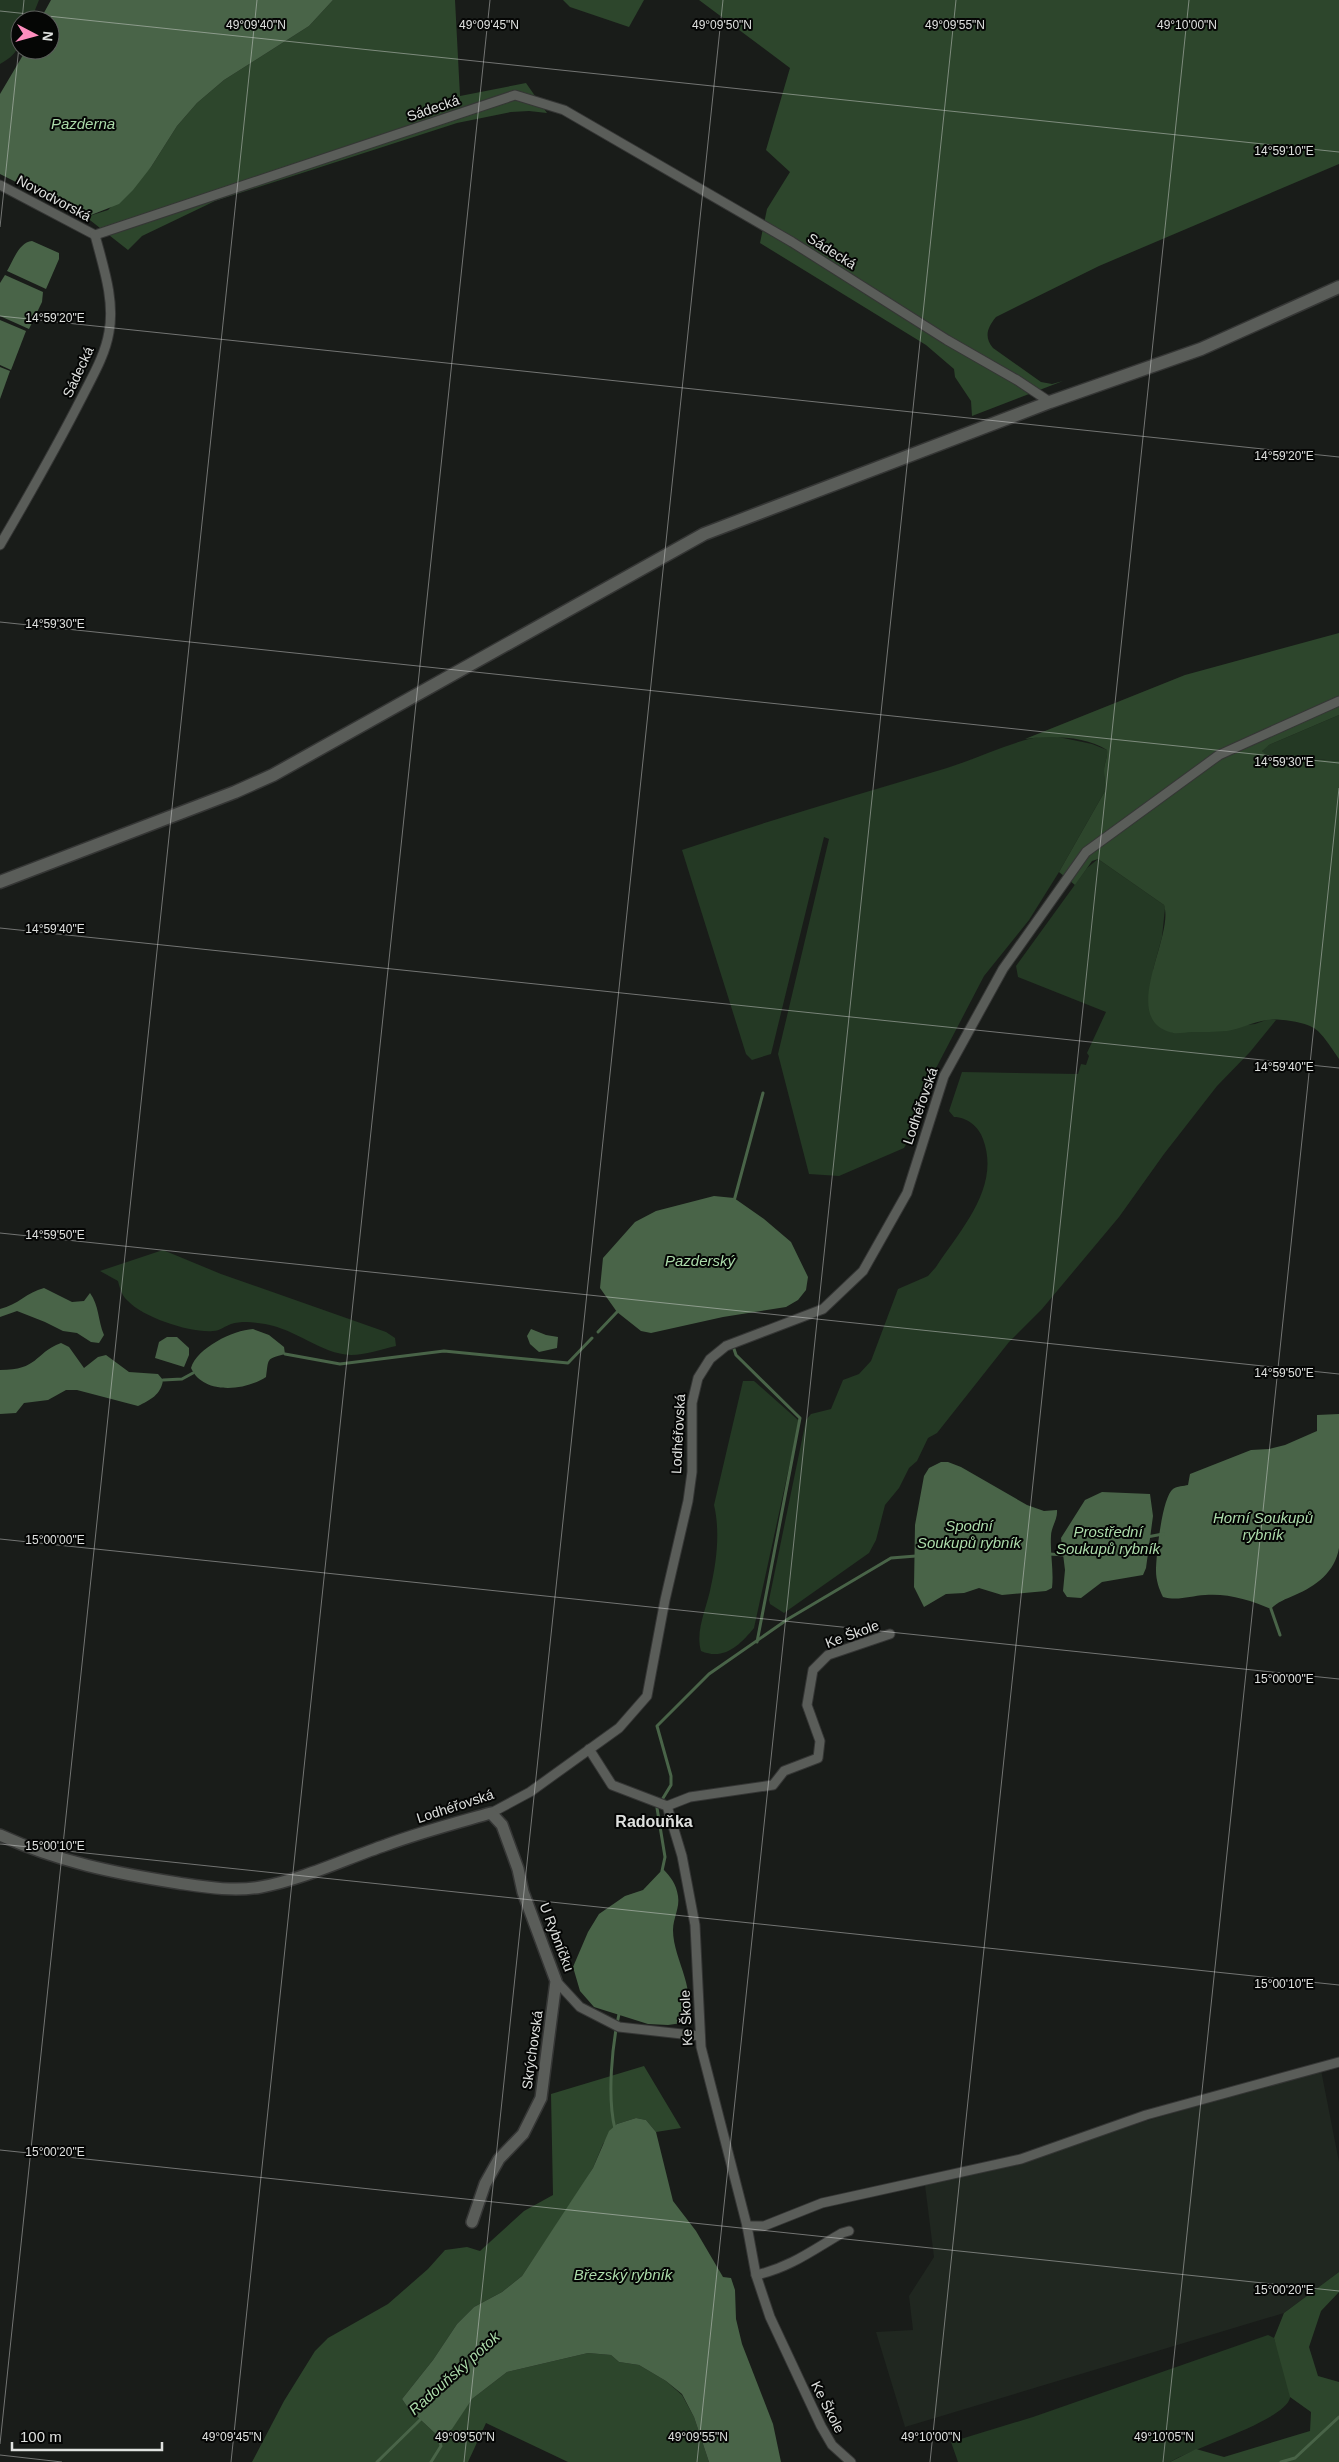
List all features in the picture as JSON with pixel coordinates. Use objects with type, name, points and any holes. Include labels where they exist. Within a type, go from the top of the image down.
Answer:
[{"type":"main road","points":[[0,882],[235,792],[273,774],[704,534],[1050,402],[1201,349],[1339,287]]},
{"type":"street","name":"Sádecká","points":[[0,545],[57,445],[102,357],[109,332],[110,306],[106,278],[95,235],[515,95],[564,110],[792,242],[947,340],[1017,380],[1050,402]]},
{"type":"street","name":"Novodvorská","points":[[0,185],[95,235]]},
{"type":"street","name":"Lodhéřovská","points":[[0,1835],[46,1855],[85,1866],[213,1888],[259,1888],[297,1878],[427,1831],[491,1813],[530,1792],[619,1728],[647,1696],[665,1600],[688,1501],[692,1472],[692,1403],[698,1378],[710,1359],[726,1346],[823,1308],[863,1271],[907,1193],[944,1076],[1003,969],[1086,852],[1219,755],[1339,701]]},
{"type":"street","name":"Ke Škole","points":[[850,2462],[832,2445],[821,2426],[770,2317],[756,2275],[747,2226],[700,2036],[695,1925],[682,1856],[667,1806],[690,1797],[773,1785],[784,1771],[818,1758],[820,1742],[807,1704],[813,1670],[828,1655],[890,1634]]},
{"type":"street","points":[[589,1749],[612,1785],[667,1806]]},
{"type":"street","name":"U Rybníčku","points":[[491,1813],[502,1825],[518,1869],[523,1892],[556,1981],[580,2007],[618,2027],[700,2036]]},
{"type":"street","name":"Skrýchovská","points":[[472,2222],[485,2184],[494,2167],[499,2159],[523,2134],[541,2098],[556,1981]]},
{"type":"street","points":[[747,2226],[764,2226],[822,2203],[1021,2159],[1146,2115],[1339,2062]]},
{"type":"street","points":[[756,2275],[774,2271],[792,2263],[842,2233],[849,2231]]},
{"type":"shaded area","points":[[0,0],[39,0],[35,10],[10,10],[10,57],[0,64]]},
{"type":"shaded area","points":[[333,0],[455,0],[460,96],[526,83],[547,113],[511,112],[457,123],[215,201],[142,236],[128,250],[86,217],[108,210],[151,167],[177,126],[197,103],[224,80],[309,26]]},
{"type":"shaded area","points":[[563,0],[644,0],[629,27],[570,7]]},
{"type":"shaded area","points":[[699,0],[1339,0],[1339,164],[1099,266],[996,317],[990,325],[988,332],[988,340],[993,348],[1041,382],[1052,384],[1063,381],[972,416],[971,401],[955,377],[954,369],[926,345],[760,243],[767,209],[790,172],[766,150],[790,68]]},
{"type":"shaded area","points":[[1339,633],[1339,715],[1269,745],[1262,751],[1267,756],[1339,761],[1339,1059],[1318,1031],[1308,1025],[1294,1021],[1267,1020],[1227,1031],[1173,1033],[1157,1025],[1150,1012],[1148,995],[1162,937],[1165,919],[1164,905],[1098,859],[1092,861],[1075,885],[1059,872],[1105,791],[1104,771],[1107,750],[1078,739],[1045,737],[1025,739],[1185,675]]},
{"type":"shaded area","points":[[1339,715],[1339,761],[1263,755],[1262,749],[1269,745]]},
{"type":"shaded area","points":[[1049,735],[1092,744],[1107,750],[1104,771],[1105,791],[1029,920],[984,976],[921,1097],[910,1121],[910,1138],[904,1148],[839,1176],[809,1174],[778,1054],[829,839],[824,837],[771,1054],[752,1060],[746,1054],[682,850],[960,764],[1010,745]]},
{"type":"shaded area","points":[[1098,859],[1164,905],[1162,937],[1153,970],[1157,1023],[1173,1033],[1255,1024],[1269,1019],[1276,1020],[1250,1052],[1217,1086],[1164,1154],[1119,1217],[1042,1309],[1009,1342],[937,1433],[928,1438],[917,1461],[909,1468],[899,1488],[885,1505],[876,1540],[869,1553],[784,1613],[770,1604],[769,1600],[806,1420],[811,1414],[831,1409],[843,1380],[859,1374],[871,1361],[898,1289],[928,1276],[936,1267],[967,1222],[983,1191],[987,1174],[987,1157],[983,1139],[979,1130],[972,1124],[959,1117],[954,1117],[949,1111],[962,1072],[1078,1074],[1081,1064],[1086,1065],[1089,1056],[1087,1053],[1106,1012],[1018,977],[1016,966],[1087,868]]},
{"type":"shaded area","points":[[163,1250],[221,1274],[386,1332],[395,1338],[396,1346],[351,1355],[340,1354],[287,1331],[261,1323],[235,1323],[213,1331],[181,1327],[156,1318],[135,1307],[124,1297],[118,1281],[100,1271]]},
{"type":"shaded area","points":[[743,1381],[754,1381],[798,1420],[798,1426],[754,1628],[731,1650],[724,1653],[709,1654],[701,1651],[699,1635],[716,1556],[717,1525],[714,1505]]},
{"type":"shaded area","points":[[644,2066],[681,2128],[656,2132],[646,2120],[636,2118],[617,2124],[603,2144],[593,2168],[582,2186],[522,2276],[502,2292],[474,2307],[457,2324],[433,2360],[402,2399],[408,2408],[439,2437],[472,2399],[507,2372],[588,2353],[611,2355],[619,2362],[639,2365],[666,2381],[682,2395],[694,2417],[709,2462],[568,2462],[486,2423],[468,2462],[252,2462],[284,2401],[315,2351],[328,2338],[388,2304],[428,2269],[445,2250],[467,2247],[480,2251],[524,2211],[553,2195],[551,2094]]},
{"type":"shaded area","points":[[1321,2070],[1339,2162],[1339,2272],[1284,2313],[905,2427],[876,2332],[913,2330],[909,2296],[934,2257],[925,2185],[1024,2162],[1146,2121]]},
{"type":"shaded area","points":[[1339,2272],[1339,2292],[1321,2311],[1309,2347],[1318,2376],[1339,2382],[1339,2462],[1170,2462],[1196,2449],[1224,2457],[1310,2431],[1311,2412],[1290,2397],[1274,2338],[1284,2313]]},
{"type":"shaded area","points":[[1268,2335],[1274,2338],[1289,2385],[1290,2398],[1284,2407],[1256,2424],[1170,2462],[958,2462],[951,2442],[1033,2417]]},
{"type":"water","name":"Pazderna","points":[[51,0],[333,0],[309,26],[224,80],[197,103],[177,126],[151,167],[133,190],[119,204],[86,217],[0,174],[0,94],[20,60],[60,60],[60,10],[46,10]]},
{"type":"water","points":[[32,241],[59,253],[59,259],[46,289],[7,271],[20,248],[27,242]]},
{"type":"water","points":[[5,275],[43,292],[42,302],[29,329],[0,316],[0,283]]},
{"type":"water","points":[[0,320],[26,331],[11,370],[0,365]]},
{"type":"water","points":[[0,367],[10,371],[0,399]]},
{"type":"water","name":"Pazderský","points":[[714,1196],[734,1198],[764,1219],[791,1242],[808,1277],[806,1290],[798,1300],[786,1307],[723,1317],[651,1333],[641,1331],[617,1312],[600,1288],[603,1258],[635,1222],[656,1211]]},
{"type":"water","points":[[44,1288],[72,1302],[84,1301],[90,1293],[95,1303],[104,1335],[99,1343],[91,1342],[77,1333],[63,1331],[17,1311],[0,1317],[0,1309],[12,1305],[32,1292]]},
{"type":"water","points":[[253,1329],[269,1335],[284,1347],[285,1354],[274,1357],[269,1361],[266,1377],[247,1385],[225,1388],[205,1383],[197,1377],[191,1368],[200,1354],[208,1347],[236,1333]]},
{"type":"water","points":[[531,1329],[558,1337],[557,1348],[539,1352],[530,1344],[527,1336]]},
{"type":"water","points":[[167,1337],[177,1337],[189,1348],[189,1355],[184,1367],[155,1358],[159,1342]]},
{"type":"water","points":[[61,1343],[69,1347],[84,1368],[98,1357],[106,1355],[129,1372],[158,1374],[163,1380],[160,1390],[151,1399],[138,1406],[77,1390],[66,1390],[48,1400],[24,1403],[16,1413],[0,1414],[0,1370],[13,1369],[29,1364],[52,1347]]},
{"type":"water","name":"Horní Soukupů rybník","points":[[1339,1414],[1339,1548],[1337,1557],[1329,1571],[1317,1583],[1271,1609],[1247,1600],[1222,1595],[1179,1598],[1163,1597],[1159,1588],[1156,1571],[1157,1553],[1160,1527],[1166,1503],[1173,1489],[1188,1485],[1190,1474],[1251,1450],[1269,1449],[1285,1445],[1317,1431],[1317,1415]]},
{"type":"water","name":"Spodní Soukupů rybník","points":[[941,1462],[948,1462],[961,1467],[1027,1505],[1044,1511],[1057,1510],[1051,1536],[1052,1588],[1046,1591],[1002,1595],[979,1588],[964,1593],[946,1594],[924,1607],[914,1587],[915,1525],[924,1476],[929,1468]]},
{"type":"water","name":"Prostřední Soukupů rybník","points":[[1102,1492],[1150,1494],[1153,1516],[1146,1568],[1143,1575],[1102,1582],[1081,1598],[1067,1597],[1063,1591],[1065,1570],[1061,1538],[1085,1500]]},
{"type":"water","points":[[663,1869],[673,1881],[678,1896],[673,1926],[674,1942],[685,1977],[689,2000],[687,2012],[682,2023],[668,2025],[648,2024],[594,2007],[580,1991],[573,1967],[588,1932],[599,1914],[625,1896],[643,1890]]},
{"type":"water","name":"Březský rybník","points":[[636,2118],[646,2120],[656,2132],[673,2201],[696,2231],[723,2277],[731,2278],[735,2290],[736,2319],[742,2344],[773,2424],[781,2462],[709,2462],[694,2417],[682,2394],[666,2381],[639,2365],[619,2362],[611,2355],[588,2353],[507,2372],[472,2399],[452,2429],[441,2438],[439,2437],[408,2408],[402,2399],[433,2360],[457,2324],[474,2307],[502,2292],[522,2276],[593,2168],[609,2131],[617,2124]]},
{"type":"waterway","points":[[734,1201],[763,1093]]},
{"type":"waterway","points":[[598,1332],[617,1312]]},
{"type":"waterway","points":[[285,1354],[340,1364],[444,1351],[568,1363],[592,1338]]},
{"type":"waterway","points":[[734,1349],[736,1355],[800,1418],[757,1642]]},
{"type":"waterway","points":[[163,1380],[182,1379],[193,1373]]},
{"type":"waterway","points":[[1147,1537],[1163,1534]]},
{"type":"waterway","points":[[1049,1554],[1065,1555]]},
{"type":"waterway","points":[[662,1871],[665,1857],[657,1808],[671,1785],[671,1776],[657,1726],[709,1674],[788,1619],[891,1558],[916,1556]]},
{"type":"waterway","points":[[1271,1609],[1280,1635]]},
{"type":"waterway","points":[[615,2129],[611,2102],[611,2072],[619,2014]]},
{"type":"waterway","name":"Radouňský potok","points":[[377,2462],[423,2417]]},
{"type":"waterway","name":"Radouňský potok","points":[[1281,2462],[1295,2458],[1339,2417]]},
{"type":"waterway","points":[[431,2462],[441,2446],[438,2434]]},
{"type":"district","name":"Radouňka","points":[[654,1821]]}]
